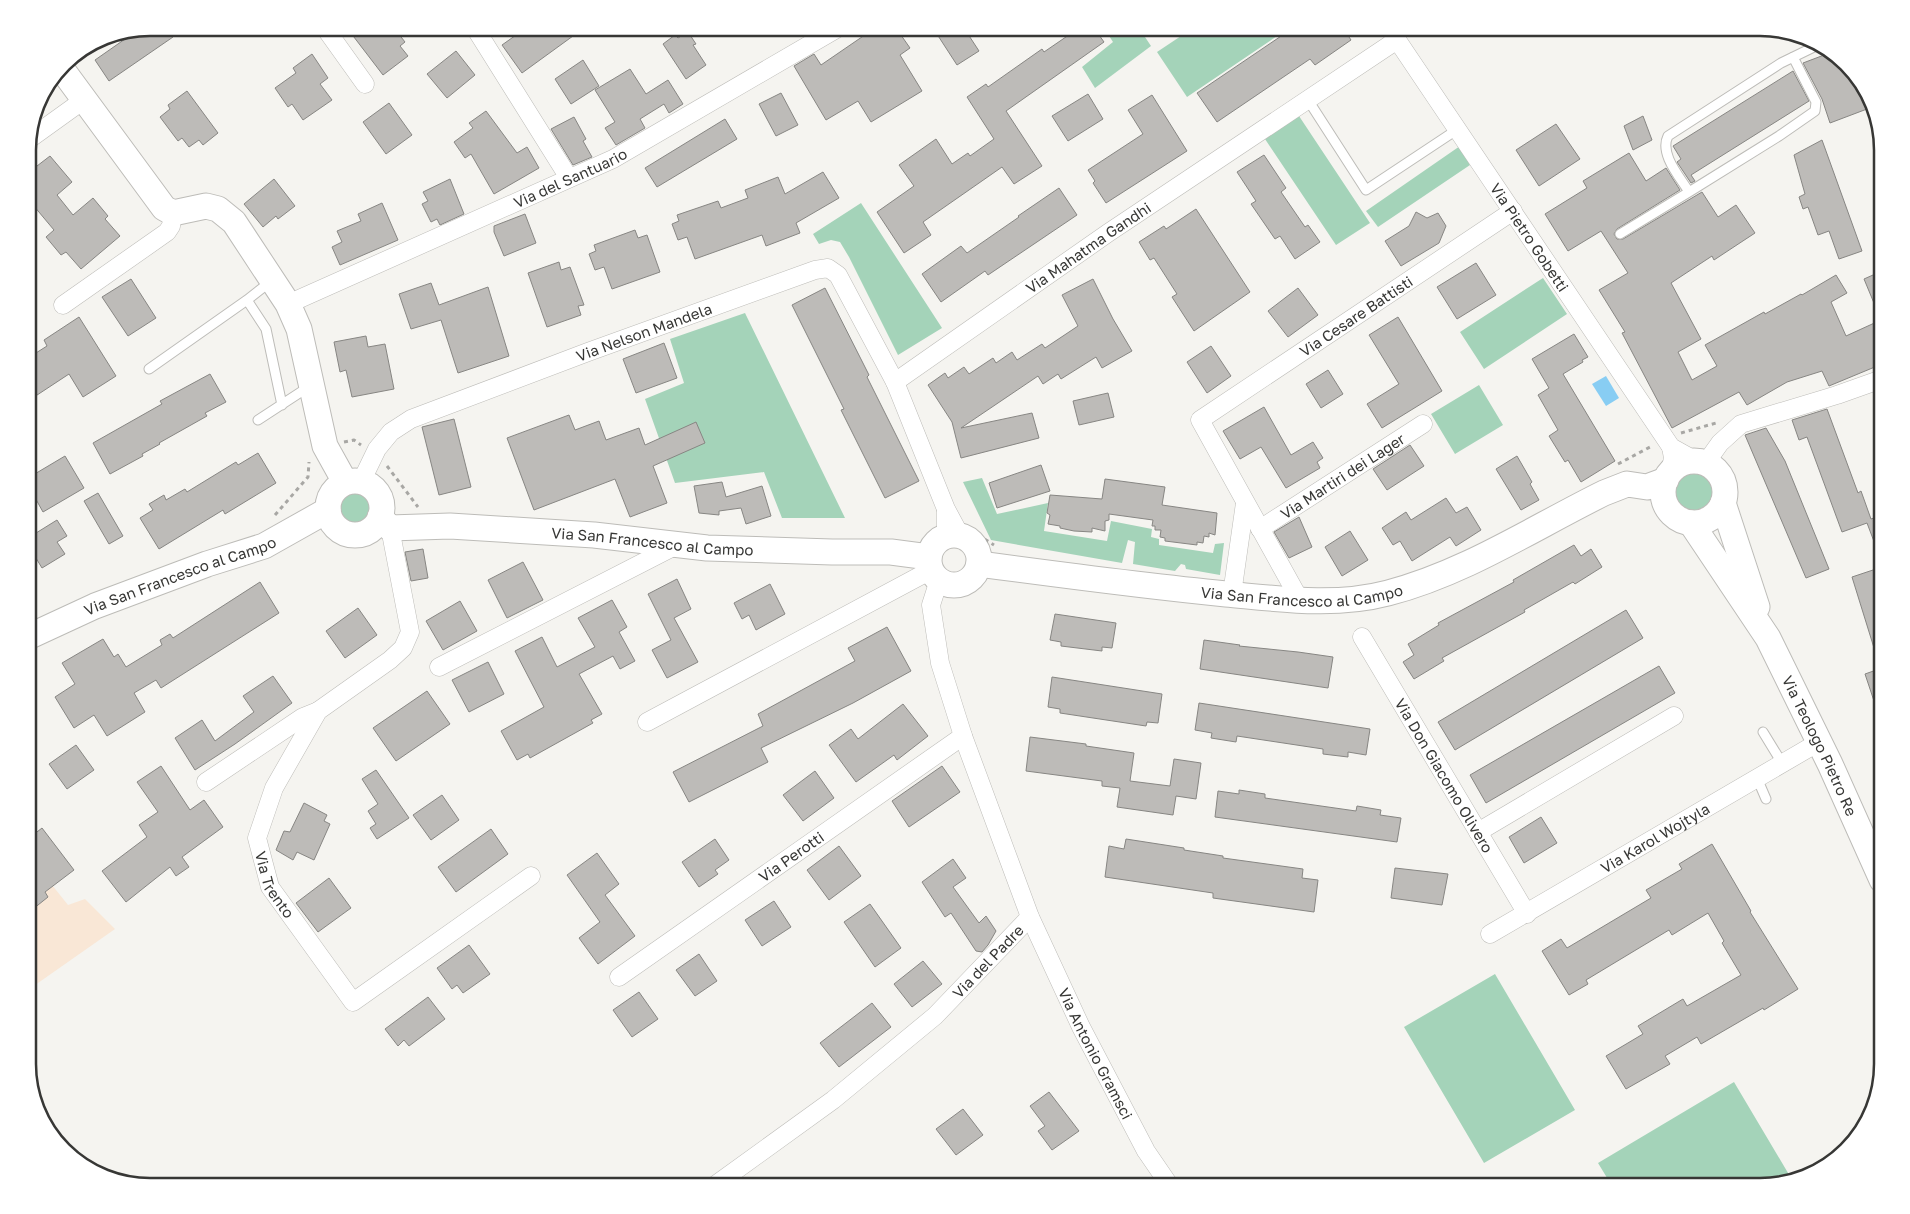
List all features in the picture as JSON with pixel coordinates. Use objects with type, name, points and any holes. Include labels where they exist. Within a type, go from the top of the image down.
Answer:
[{"type":"street","points":[[331,36],[365,84]]},
{"type":"street","points":[[480,36],[569,178]]},
{"type":"street","name":"Via del Santuario","points":[[288,304],[613,159],[824,36]]},
{"type":"street","name":"Via Mahatma Gandhi","points":[[895,382],[1108,233],[1308,100],[1390,36]]},
{"type":"street","name":"Via Pietro Gobetti","points":[[1394,36],[1671,447],[1702,463]]},
{"type":"street","points":[[66,74],[164,208],[174,213],[206,206],[218,209],[234,222],[288,304],[299,329],[324,446],[353,481],[372,487],[378,494],[381,503],[385,523],[376,525],[369,531],[353,535],[343,532],[336,526],[331,521],[328,510],[332,494],[338,487],[353,481]]},
{"type":"street","points":[[37,133],[85,99]]},
{"type":"street","name":"Via Cesare Battisti","points":[[1245,502],[1200,420],[1513,211]]},
{"type":"street","points":[[63,305],[167,232],[172,226],[174,213]]},
{"type":"street","name":"Via Nelson Mandela","points":[[353,481],[391,432],[411,419],[588,352],[815,270],[828,268],[838,275],[895,382]]},
{"type":"street","points":[[895,382],[946,509],[954,537]]},
{"type":"street","points":[[1702,463],[1741,424],[1874,382]]},
{"type":"street","name":"Via Martiri dei Lager","points":[[1260,529],[1423,424]]},
{"type":"street","points":[[1671,447],[1673,458],[1664,497],[1681,518]]},
{"type":"street","points":[[1604,493],[1628,498],[1681,518],[1702,522],[1718,512],[1725,494],[1724,484],[1714,468],[1702,463],[1688,462],[1678,466],[1668,477]]},
{"type":"street","name":"Via San Francesco al Campo","points":[[978,564],[1106,581],[1302,601],[1346,600],[1387,594],[1437,578],[1604,493],[1627,484],[1646,487],[1668,477]]},
{"type":"street","points":[[1245,502],[1296,594],[1302,601]]},
{"type":"street","points":[[1232,594],[1245,502]]},
{"type":"street","name":"Via Teologo Pietro Re","points":[[1723,503],[1768,638],[1819,742],[1874,862]]},
{"type":"street","name":"Via San Francesco al Campo","points":[[36,633],[104,603],[207,564],[264,546],[328,510]]},
{"type":"street","name":"Via Teologo Pietro Re","points":[[1681,518],[1768,638]]},
{"type":"street","name":"Via San Francesco al Campo","points":[[385,523],[594,535],[707,548],[891,552],[933,569]]},
{"type":"street","name":"Via Trento","points":[[385,523],[410,632],[404,648],[318,711],[274,788],[257,838],[270,887],[353,1002],[531,876]]},
{"type":"street","points":[[954,537],[968,540],[977,550],[978,564],[976,572],[970,579],[955,585],[947,584],[933,569],[935,545],[954,537]]},
{"type":"street","points":[[439,667],[677,545]]},
{"type":"street","points":[[647,722],[933,569]]},
{"type":"street","name":"Via del Padre","points":[[725,1178],[833,1100],[936,1016],[1030,916],[964,736],[940,662],[931,605],[933,569]]},
{"type":"street","name":"Via Don Giacomo Olivero","points":[[1362,636],[1527,914]]},
{"type":"street","points":[[206,782],[303,717],[318,711]]},
{"type":"street","points":[[1478,832],[1674,716]]},
{"type":"street","name":"Via Perotti","points":[[619,976],[964,736]]},
{"type":"street","name":"Via Karol Wojtyla","points":[[1490,934],[1819,742]]},
{"type":"street","name":"Via Antonio Gramsci","points":[[1030,916],[1081,1027],[1146,1151],[1165,1178]]},
{"type":"lane","points":[[1689,192],[1666,154],[1665,142],[1668,136],[1781,63],[1811,48]]},
{"type":"lane","points":[[1620,234],[1779,136],[1816,110],[1816,102],[1793,57]]},
{"type":"lane","points":[[1308,100],[1366,190],[1458,129]]},
{"type":"lane","points":[[149,369],[247,300],[272,280]]},
{"type":"lane","points":[[247,300],[266,330],[282,405]]},
{"type":"lane","points":[[258,420],[312,384]]},
{"type":"lane","points":[[1763,732],[1782,763]]},
{"type":"lane","points":[[1757,778],[1766,798]]},
{"type":"shaded area","points":[[36,865],[68,905],[85,899],[115,929],[36,984]]},
{"type":"green space","points":[[1109,36],[1144,36],[1151,46],[1095,88],[1082,67],[1113,42]]},
{"type":"green space","points":[[1181,36],[1277,36],[1187,97],[1157,52]]},
{"type":"green space","points":[[1299,116],[1370,223],[1336,245],[1265,139]]},
{"type":"green space","points":[[1460,146],[1470,165],[1378,227],[1366,211]]},
{"type":"green space","points":[[861,203],[942,328],[898,355],[840,242],[831,240],[819,244],[813,234]]},
{"type":"green space","points":[[1543,278],[1567,314],[1484,369],[1460,332]]},
{"type":"green space","points":[[745,313],[845,518],[782,518],[764,472],[675,483],[645,399],[684,383],[670,339]]},
{"type":"green space","points":[[1479,385],[1503,425],[1455,454],[1431,414]]},
{"type":"green space","points":[[1693,472],[1707,478],[1713,492],[1707,506],[1693,512],[1679,506],[1673,492],[1679,478]]},
{"type":"green space","points":[[982,478],[997,514],[1048,503],[1044,531],[1107,541],[1111,521],[1152,529],[1151,537],[1159,539],[1159,545],[1213,553],[1215,544],[1224,543],[1220,575],[1186,569],[1185,565],[1181,564],[1175,571],[1133,564],[1135,542],[1128,540],[1122,563],[991,540],[963,482]]},
{"type":"green space","points":[[355,489],[362,490],[368,494],[372,500],[372,514],[368,520],[362,524],[355,525],[348,524],[342,520],[338,514],[337,507],[338,500],[342,494],[348,490]]},
{"type":"green space","points":[[1495,974],[1575,1110],[1484,1163],[1404,1027]]},
{"type":"green space","points":[[1734,1082],[1789,1174],[1760,1178],[1607,1178],[1598,1163]]},
{"type":"water","points":[[1606,376],[1619,398],[1606,406],[1592,384]]},
{"type":"building","points":[[143,36],[173,37],[109,81],[95,60],[126,39]]},
{"type":"building","points":[[353,36],[400,36],[405,42],[400,46],[408,56],[383,75]]},
{"type":"building","points":[[515,36],[573,36],[522,73],[502,45]]},
{"type":"building","points":[[674,36],[678,38],[691,36],[696,44],[693,45],[706,65],[686,79],[663,44]]},
{"type":"building","points":[[863,36],[902,36],[910,48],[900,55],[922,91],[871,122],[858,101],[826,120],[794,66],[814,54],[821,65]]},
{"type":"building","points":[[938,36],[969,36],[979,51],[957,65]]},
{"type":"building","points":[[1067,36],[1100,36],[1104,42],[1006,111],[1042,166],[1014,184],[1002,167],[923,222],[931,235],[904,253],[877,212],[914,186],[899,165],[936,139],[952,164],[968,153],[970,156],[994,139],[967,97],[986,84],[988,87],[1042,49],[1044,52]]},
{"type":"building","points":[[1281,36],[1348,36],[1351,40],[1315,65],[1310,59],[1217,122],[1197,93]]},
{"type":"building","points":[[456,51],[475,75],[447,98],[427,74]]},
{"type":"building","points":[[312,54],[328,78],[320,84],[332,100],[303,120],[292,104],[288,107],[275,88],[296,73],[293,68]]},
{"type":"building","points":[[1823,55],[1855,87],[1866,109],[1830,123],[1822,99],[1803,63]]},
{"type":"building","points":[[583,60],[599,86],[571,104],[555,79]]},
{"type":"building","points":[[630,69],[646,94],[668,80],[683,104],[669,113],[664,104],[640,119],[645,128],[616,145],[605,128],[615,122],[595,90]]},
{"type":"building","points":[[1793,71],[1809,101],[1691,175],[1695,181],[1691,183],[1677,162],[1681,159],[1673,146]]},
{"type":"building","points":[[187,91],[218,133],[203,145],[199,140],[189,147],[182,138],[178,141],[160,117],[170,109],[168,105]]},
{"type":"building","points":[[781,93],[798,125],[776,136],[759,104]]},
{"type":"building","points":[[1088,94],[1103,119],[1068,141],[1052,116]]},
{"type":"building","points":[[1152,95],[1187,151],[1106,203],[1093,183],[1095,181],[1088,170],[1143,134],[1128,110]]},
{"type":"building","points":[[389,103],[412,135],[386,154],[363,122]]},
{"type":"building","points":[[486,111],[517,153],[527,147],[539,168],[494,194],[471,154],[465,158],[454,142],[473,128],[469,123]]},
{"type":"building","points":[[1643,116],[1652,140],[1633,150],[1624,126]]},
{"type":"building","points":[[574,117],[586,139],[583,141],[592,157],[573,165],[551,129]]},
{"type":"building","points":[[725,119],[737,139],[657,187],[645,168]]},
{"type":"building","points":[[1556,124],[1580,159],[1539,186],[1516,150]]},
{"type":"building","points":[[1822,140],[1862,251],[1839,259],[1829,231],[1818,235],[1808,207],[1803,209],[1799,197],[1805,194],[1794,155]]},
{"type":"building","points":[[1629,153],[1646,181],[1666,168],[1680,190],[1617,229],[1614,234],[1617,239],[1623,239],[1702,192],[1718,217],[1736,205],[1755,233],[1714,260],[1712,256],[1671,283],[1701,339],[1678,352],[1692,380],[1717,366],[1705,345],[1764,312],[1765,314],[1802,295],[1836,275],[1847,293],[1831,302],[1846,336],[1874,323],[1874,367],[1829,386],[1822,371],[1787,382],[1747,405],[1739,392],[1672,428],[1622,333],[1625,332],[1599,290],[1628,273],[1601,231],[1568,251],[1545,214],[1587,188],[1583,181]]},
{"type":"building","points":[[1264,155],[1286,188],[1281,192],[1305,227],[1308,225],[1320,242],[1295,259],[1280,236],[1275,239],[1251,204],[1256,201],[1237,172]]},
{"type":"building","points":[[50,156],[72,182],[57,195],[73,215],[93,198],[108,216],[105,219],[120,236],[81,269],[66,252],[61,255],[46,237],[54,230],[36,209],[36,165],[37,166]]},
{"type":"building","points":[[823,172],[839,198],[796,223],[800,233],[766,246],[762,235],[695,259],[687,237],[678,240],[672,224],[679,221],[677,215],[718,201],[721,208],[748,198],[745,190],[778,177],[785,194]]},
{"type":"building","points":[[274,179],[295,206],[278,219],[276,216],[263,227],[244,204]]},
{"type":"building","points":[[450,179],[464,214],[440,225],[437,219],[431,222],[422,204],[428,201],[423,192]]},
{"type":"building","points":[[1059,188],[1077,215],[988,275],[985,271],[941,302],[922,274],[961,246],[967,253]]},
{"type":"building","points":[[382,203],[398,240],[340,265],[332,247],[342,242],[337,231],[361,221],[358,214]]},
{"type":"building","points":[[1196,209],[1250,292],[1194,331],[1172,297],[1177,294],[1154,258],[1150,260],[1139,242],[1164,226],[1166,229]]},
{"type":"building","points":[[1416,212],[1427,218],[1438,213],[1446,226],[1439,243],[1401,266],[1385,241],[1409,226]]},
{"type":"building","points":[[525,214],[536,243],[504,256],[494,232],[494,226]]},
{"type":"building","points":[[635,230],[638,238],[647,235],[660,272],[612,289],[604,267],[595,270],[589,254],[596,251],[594,245]]},
{"type":"building","points":[[559,262],[561,270],[570,267],[584,305],[578,306],[581,315],[547,327],[528,273]]},
{"type":"building","points":[[1476,263],[1496,295],[1457,319],[1437,287]]},
{"type":"building","points":[[1874,275],[1874,303],[1864,279]]},
{"type":"building","points":[[131,279],[156,318],[128,336],[102,297]]},
{"type":"building","points":[[1093,279],[1132,351],[1102,368],[1096,357],[1061,379],[1058,374],[1043,384],[1038,376],[961,428],[1032,413],[1039,438],[961,458],[952,422],[928,385],[945,373],[948,378],[964,367],[969,374],[993,358],[996,363],[1012,352],[1017,360],[1042,344],[1045,348],[1078,326],[1062,295]]},
{"type":"building","points":[[431,283],[439,305],[488,287],[509,356],[458,373],[441,320],[411,329],[399,294]]},
{"type":"building","points":[[825,288],[919,481],[885,498],[841,410],[844,409],[792,305]]},
{"type":"building","points":[[1298,288],[1318,315],[1288,337],[1268,311]]},
{"type":"building","points":[[79,317],[116,376],[83,397],[69,374],[36,396],[36,353],[47,346],[44,340]]},
{"type":"building","points":[[1398,317],[1442,391],[1382,428],[1367,404],[1399,384],[1369,335]]},
{"type":"building","points":[[1574,334],[1588,357],[1563,374],[1615,461],[1581,482],[1568,460],[1565,462],[1549,436],[1558,430],[1538,395],[1549,388],[1532,359]]},
{"type":"building","points":[[366,336],[368,347],[385,344],[394,389],[352,397],[346,370],[340,372],[334,342]]},
{"type":"building","points":[[664,343],[677,378],[636,393],[623,359]]},
{"type":"building","points":[[1211,346],[1231,376],[1207,393],[1187,362]]},
{"type":"building","points":[[1328,370],[1343,394],[1321,408],[1306,384]]},
{"type":"building","points":[[210,374],[226,402],[205,413],[207,416],[159,443],[142,454],[143,456],[110,474],[93,443],[162,404],[160,401]]},
{"type":"building","points":[[1108,393],[1114,417],[1079,425],[1073,401]]},
{"type":"building","points":[[1264,407],[1291,455],[1313,442],[1323,458],[1317,462],[1320,468],[1286,488],[1261,447],[1240,459],[1223,431]]},
{"type":"building","points":[[1827,409],[1858,493],[1861,491],[1871,519],[1874,518],[1874,542],[1867,523],[1842,532],[1807,437],[1799,440],[1792,420]]},
{"type":"building","points":[[569,415],[575,430],[599,421],[606,440],[639,428],[645,445],[696,422],[705,443],[653,466],[667,503],[630,517],[615,479],[534,510],[507,438]]},
{"type":"building","points":[[454,419],[471,487],[439,495],[422,427]]},
{"type":"building","points":[[1766,428],[1785,461],[1829,569],[1806,578],[1745,435]]},
{"type":"building","points":[[1410,445],[1424,466],[1387,490],[1373,469]]},
{"type":"building","points":[[258,453],[276,483],[225,514],[223,510],[159,549],[140,518],[153,510],[149,504],[164,495],[166,500],[185,489],[187,492],[236,462],[238,465]]},
{"type":"building","points":[[65,456],[84,488],[43,512],[36,499],[36,473]]},
{"type":"building","points":[[1517,456],[1532,482],[1530,484],[1539,500],[1521,510],[1496,469]]},
{"type":"building","points":[[1041,465],[1050,491],[997,508],[989,483]]},
{"type":"building","points":[[1105,479],[1165,487],[1162,505],[1217,513],[1215,535],[1209,533],[1209,537],[1204,536],[1203,543],[1197,542],[1197,545],[1165,541],[1165,538],[1160,537],[1161,530],[1155,530],[1155,526],[1152,526],[1153,520],[1109,514],[1109,520],[1105,521],[1105,531],[1092,528],[1092,532],[1074,531],[1048,524],[1050,515],[1047,513],[1050,495],[1102,499]]},
{"type":"building","points":[[722,482],[726,497],[762,486],[771,516],[746,524],[741,508],[719,511],[719,515],[699,513],[694,486]]},
{"type":"building","points":[[98,493],[123,536],[109,544],[84,501]]},
{"type":"building","points":[[1446,498],[1456,513],[1467,507],[1481,530],[1456,546],[1450,537],[1412,561],[1400,541],[1393,545],[1382,528],[1406,512],[1411,520]]},
{"type":"building","points":[[1299,517],[1312,547],[1289,558],[1274,532]]},
{"type":"building","points":[[57,520],[67,536],[57,542],[65,554],[42,568],[36,558],[36,533]]},
{"type":"building","points":[[1350,531],[1368,560],[1342,576],[1325,547]]},
{"type":"building","points":[[1574,545],[1581,556],[1591,549],[1602,567],[1442,658],[1444,661],[1414,679],[1403,662],[1414,655],[1408,644],[1439,625],[1438,623],[1514,582],[1513,580]]},
{"type":"building","points":[[423,549],[428,578],[411,581],[405,552]]},
{"type":"building","points":[[523,562],[543,600],[507,618],[488,580]]},
{"type":"building","points":[[1874,570],[1874,648],[1852,577]]},
{"type":"building","points":[[677,579],[691,609],[674,618],[698,662],[667,678],[652,650],[671,640],[648,594]]},
{"type":"building","points":[[260,582],[279,613],[161,688],[156,680],[134,693],[145,712],[107,736],[94,715],[74,728],[55,697],[75,684],[62,663],[103,639],[114,657],[118,654],[126,667],[162,645],[160,640],[170,634],[173,638]]},
{"type":"building","points":[[770,584],[785,614],[756,630],[749,615],[742,619],[734,603]]},
{"type":"building","points":[[612,600],[627,627],[619,632],[635,661],[620,669],[613,656],[579,674],[602,714],[591,720],[593,723],[530,758],[528,754],[517,760],[501,731],[544,707],[515,651],[542,637],[557,667],[595,647],[578,618]]},
{"type":"building","points":[[460,601],[477,631],[443,650],[426,621]]},
{"type":"building","points":[[358,608],[377,635],[345,658],[326,631]]},
{"type":"building","points":[[1626,610],[1643,638],[1455,750],[1438,722]]},
{"type":"building","points":[[1055,614],[1116,623],[1112,648],[1102,647],[1102,651],[1061,646],[1061,642],[1050,640]]},
{"type":"building","points":[[887,627],[911,671],[853,703],[761,748],[768,762],[689,802],[673,772],[763,726],[758,714],[855,661],[848,648]]},
{"type":"building","points":[[1204,640],[1333,657],[1328,688],[1200,669]]},
{"type":"building","points":[[488,662],[504,694],[469,712],[452,680]]},
{"type":"building","points":[[1659,666],[1675,693],[1486,803],[1470,775]]},
{"type":"building","points":[[1874,671],[1874,701],[1865,674]]},
{"type":"building","points":[[273,676],[292,703],[195,770],[175,738],[202,720],[215,741],[254,712],[243,696]]},
{"type":"building","points":[[1052,677],[1162,694],[1158,723],[1147,722],[1146,726],[1060,713],[1060,709],[1048,707]]},
{"type":"building","points":[[427,691],[450,724],[396,761],[373,728]]},
{"type":"building","points":[[1199,703],[1370,729],[1366,755],[1348,752],[1348,757],[1323,754],[1323,749],[1237,736],[1236,742],[1211,738],[1212,733],[1195,730]]},
{"type":"building","points":[[903,704],[928,736],[897,760],[894,755],[856,782],[829,745],[851,729],[858,739]]},
{"type":"building","points":[[1030,737],[1086,744],[1086,746],[1134,753],[1130,781],[1170,786],[1174,759],[1201,763],[1196,799],[1176,796],[1173,815],[1117,807],[1120,788],[1102,786],[1102,781],[1026,771]]},
{"type":"building","points":[[76,745],[94,770],[67,789],[49,764]]},
{"type":"building","points":[[161,766],[190,810],[204,800],[223,827],[182,857],[189,867],[176,876],[170,867],[126,902],[102,871],[147,837],[139,825],[158,812],[137,782]]},
{"type":"building","points":[[942,766],[960,792],[909,827],[892,801]]},
{"type":"building","points":[[376,770],[409,818],[377,839],[370,828],[376,824],[368,811],[378,804],[362,779]]},
{"type":"building","points":[[815,771],[834,798],[803,821],[783,795]]},
{"type":"building","points":[[1239,790],[1265,794],[1265,798],[1356,811],[1357,806],[1381,810],[1380,815],[1401,818],[1397,842],[1215,817],[1218,791],[1239,794]]},
{"type":"building","points":[[442,795],[459,820],[431,840],[413,815]]},
{"type":"building","points":[[304,803],[327,815],[324,821],[330,824],[314,860],[297,852],[293,860],[276,850],[284,831],[290,832]]},
{"type":"building","points":[[1541,817],[1557,843],[1524,863],[1509,837]]},
{"type":"building","points":[[42,828],[74,870],[45,892],[48,897],[36,907],[36,833]]},
{"type":"building","points":[[491,829],[508,854],[456,892],[438,867]]},
{"type":"building","points":[[715,839],[729,860],[715,870],[718,874],[699,887],[682,862]]},
{"type":"building","points":[[1126,839],[1184,848],[1184,850],[1223,856],[1223,858],[1303,869],[1302,878],[1318,880],[1314,912],[1213,898],[1213,893],[1105,877],[1109,846],[1124,849]]},
{"type":"building","points":[[1712,844],[1750,912],[1798,989],[1701,1044],[1697,1037],[1665,1056],[1670,1064],[1626,1089],[1606,1056],[1643,1034],[1638,1026],[1683,999],[1687,1006],[1741,975],[1722,943],[1724,941],[1708,913],[1672,935],[1669,930],[1586,980],[1588,984],[1569,995],[1542,951],[1561,939],[1567,948],[1651,898],[1646,890],[1682,869],[1679,864]]},
{"type":"building","points":[[839,846],[861,876],[829,900],[807,870]]},
{"type":"building","points":[[597,853],[619,884],[605,895],[635,936],[598,964],[579,938],[600,922],[567,875]]},
{"type":"building","points":[[953,859],[966,878],[953,887],[979,923],[986,916],[996,931],[982,952],[976,951],[951,913],[945,917],[922,882]]},
{"type":"building","points":[[1395,868],[1448,874],[1442,905],[1391,898]]},
{"type":"building","points":[[329,878],[351,908],[318,932],[296,903]]},
{"type":"building","points":[[774,901],[791,927],[762,946],[745,920]]},
{"type":"building","points":[[870,904],[901,948],[875,967],[844,922]]},
{"type":"building","points":[[469,945],[490,974],[463,993],[457,985],[452,989],[437,968]]},
{"type":"building","points":[[699,954],[717,981],[695,996],[676,970]]},
{"type":"building","points":[[923,961],[942,984],[912,1007],[894,984]]},
{"type":"building","points":[[639,992],[658,1019],[632,1037],[613,1010]]},
{"type":"building","points":[[428,997],[445,1019],[409,1046],[404,1040],[398,1046],[385,1029]]},
{"type":"building","points":[[872,1003],[891,1027],[839,1067],[820,1043]]},
{"type":"building","points":[[1049,1092],[1079,1131],[1052,1150],[1038,1131],[1045,1126],[1030,1106]]},
{"type":"building","points":[[963,1109],[983,1135],[956,1155],[936,1129]]}]
